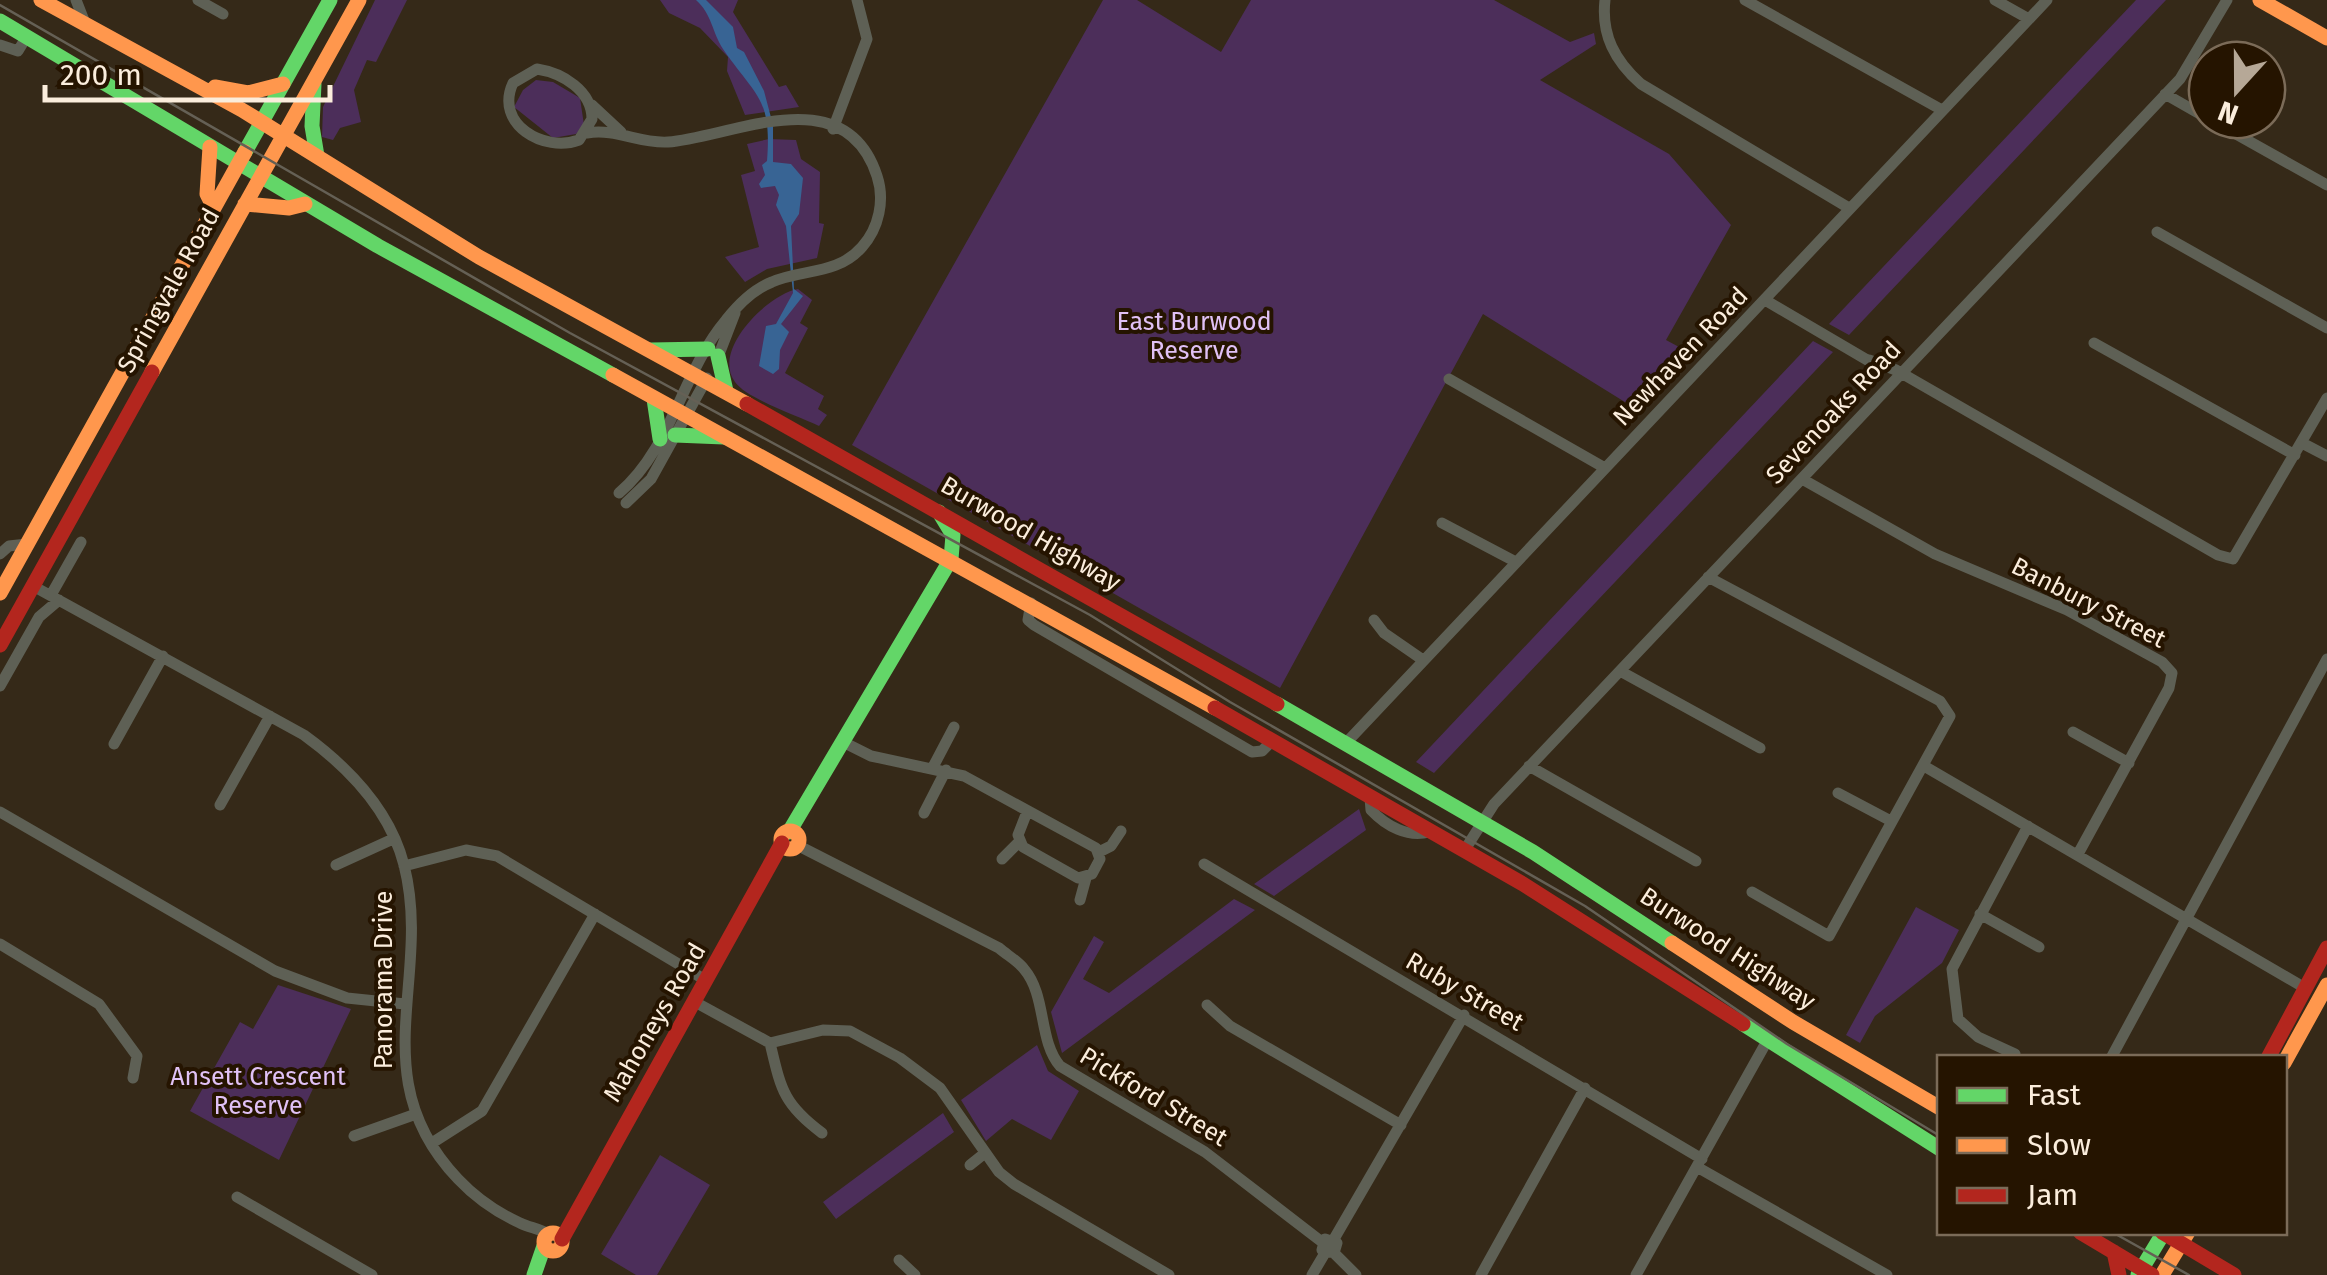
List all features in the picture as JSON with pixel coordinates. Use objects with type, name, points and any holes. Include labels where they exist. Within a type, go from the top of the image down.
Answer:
[{"type":"main road","name":"Burwood Highway","points":[[40,0],[198,84],[480,257],[937,508],[1346,743],[1481,822],[1937,1106]]},
{"type":"main road","name":"Springvale Road","points":[[0,645],[359,0]]},
{"type":"main road","points":[[2260,0],[2327,38]]},
{"type":"main road","name":"Springvale Road","points":[[0,593],[262,123],[324,3]]},
{"type":"main road","points":[[0,21],[22,44],[654,399],[731,437],[1031,603],[1464,851],[1937,1147]]},
{"type":"main road","points":[[314,82],[312,126],[316,156]]},
{"type":"main road","points":[[198,84],[244,93],[283,84]]},
{"type":"main road","points":[[210,147],[207,194],[214,208]]},
{"type":"main road","points":[[245,204],[289,208],[305,204]]},
{"type":"main road","points":[[644,350],[713,353],[726,391]]},
{"type":"main road","points":[[654,399],[667,437],[731,437]]},
{"type":"main road","points":[[937,508],[953,535],[951,559]]},
{"type":"main road","name":"Mahoneys Road","points":[[928,595],[935,550]]},
{"type":"main road","name":"Mahoneys Road","points":[[536,1275],[550,1241],[584,1195],[768,875],[792,841],[808,804],[951,559]]},
{"type":"main road","points":[[1266,698],[1279,718],[1272,741]]},
{"type":"main road","points":[[2270,1055],[2327,948]]},
{"type":"main road","points":[[2287,1057],[2324,991],[2305,988]]},
{"type":"main road","points":[[1858,1060],[1878,1085],[1912,1106],[1915,1119],[1909,1130]]},
{"type":"main road","points":[[2085,1235],[2144,1273],[2162,1235]]},
{"type":"main road","points":[[2200,1235],[2202,1256]]},
{"type":"main road","points":[[2162,1275],[2185,1238],[2202,1256],[2234,1275]]},
{"type":"main road","points":[[2114,1252],[2119,1275]]},
{"type":"street","points":[[76,0],[85,23]]},
{"type":"street","points":[[198,0],[223,14]]},
{"type":"street","points":[[832,128],[867,39],[857,0]]},
{"type":"street","points":[[1604,0],[1609,43],[1623,68],[1641,84],[1849,208]]},
{"type":"street","points":[[1745,0],[1942,110]]},
{"type":"street","points":[[1994,0],[2028,19]]},
{"type":"street","name":"Newhaven Road","points":[[1346,743],[2047,0]]},
{"type":"street","name":"Sevenoaks Road","points":[[1464,851],[1481,822],[1529,766],[2165,94],[2195,59],[2228,0]]},
{"type":"street","points":[[0,45],[22,44]]},
{"type":"street","points":[[620,132],[579,88],[543,70],[521,75],[509,93],[514,121],[542,140],[565,144],[587,133],[620,132],[670,142],[754,121],[788,118],[832,128],[852,139],[868,156],[878,180],[880,205],[873,230],[859,251],[818,271],[785,277],[758,289],[726,320],[713,353],[667,437],[651,479],[622,498]]},
{"type":"street","points":[[2165,94],[2187,106]]},
{"type":"street","points":[[587,133],[592,105]]},
{"type":"street","points":[[2247,140],[2327,185]]},
{"type":"street","points":[[2157,232],[2327,328]]},
{"type":"street","points":[[1765,300],[2218,556],[2232,559],[2327,398]]},
{"type":"street","points":[[2094,343],[2295,456]]},
{"type":"street","points":[[1449,379],[1605,468]]},
{"type":"street","points":[[2302,443],[2327,456]]},
{"type":"street","name":"Banbury Street","points":[[1802,479],[1934,554],[2067,610],[2162,662],[2172,673],[2169,688],[2078,854]]},
{"type":"street","points":[[1442,522],[1516,562]]},
{"type":"street","points":[[0,686],[32,628],[55,597],[81,542]]},
{"type":"street","points":[[0,554],[10,546],[27,544]]},
{"type":"street","points":[[1712,573],[1948,708],[1947,725],[1829,936],[1752,892]]},
{"type":"street","name":"Panorama Drive","points":[[33,586],[270,716],[335,758],[362,786],[394,838],[404,866],[408,905],[405,1080],[416,1114],[432,1144],[466,1188],[550,1241]]},
{"type":"street","points":[[22,606],[32,628]]},
{"type":"street","points":[[1374,620],[1384,633],[1423,660]]},
{"type":"street","points":[[114,744],[163,656]]},
{"type":"street","points":[[2113,1055],[2327,658]]},
{"type":"street","points":[[1620,670],[1760,748]]},
{"type":"street","points":[[220,805],[270,716]]},
{"type":"street","points":[[924,813],[954,726]]},
{"type":"street","points":[[2073,732],[2129,763]]},
{"type":"street","points":[[843,742],[872,756],[940,768],[1099,852]]},
{"type":"street","points":[[1529,766],[1696,861]]},
{"type":"street","points":[[1924,766],[2305,988]]},
{"type":"street","points":[[1838,792],[1891,821]]},
{"type":"street","points":[[0,812],[276,971],[347,998],[405,1004]]},
{"type":"street","points":[[1002,858],[1019,842],[1027,812]]},
{"type":"street","points":[[2015,1054],[1978,1036],[1958,1018],[1952,969],[2028,826]]},
{"type":"street","points":[[1099,852],[1112,846],[1120,831]]},
{"type":"street","points":[[336,866],[394,838]]},
{"type":"street","name":"Pickford Street","points":[[792,841],[999,948],[1024,969],[1039,1000],[1052,1056],[1060,1066],[1205,1152],[1329,1247],[1356,1275]]},
{"type":"street","points":[[1019,842],[1071,875],[1086,878]]},
{"type":"street","points":[[404,866],[449,852],[482,852],[512,863],[707,981]]},
{"type":"street","points":[[1080,900],[1086,878],[1098,866],[1099,852]]},
{"type":"street","name":"Ruby Street","points":[[1204,864],[1585,1088],[1886,1275]]},
{"type":"street","points":[[432,1144],[482,1111],[595,914]]},
{"type":"street","points":[[1980,914],[2039,947]]},
{"type":"street","points":[[0,944],[108,1012],[137,1056],[133,1078]]},
{"type":"street","points":[[695,1002],[770,1042],[822,1030],[850,1031],[900,1058],[940,1088],[985,1154],[1014,1184],[1169,1275]]},
{"type":"street","points":[[1207,1005],[1230,1026],[1400,1125]]},
{"type":"street","points":[[1312,1275],[1464,1016]]},
{"type":"street","points":[[770,1042],[782,1094],[794,1112],[822,1133]]},
{"type":"street","points":[[1636,1275],[1767,1042]]},
{"type":"street","points":[[1481,1275],[1585,1088]]},
{"type":"street","points":[[354,1136],[416,1114]]},
{"type":"street","points":[[970,1165],[985,1154]]},
{"type":"street","points":[[237,1198],[372,1275]]},
{"type":"street","points":[[899,1260],[915,1275]]},
{"type":"green space","points":[[375,0],[407,0],[376,62],[367,60],[354,90],[361,122],[340,128],[333,140],[322,137],[323,107]]},
{"type":"green space","points":[[660,0],[738,0],[733,12],[779,87],[786,85],[799,107],[745,115],[727,71],[728,57],[700,28],[669,13]]},
{"type":"green space","name":"East Burwood Reserve","points":[[1103,0],[1137,0],[1221,52],[1251,0],[1494,0],[1570,42],[1594,33],[1596,44],[1540,80],[1669,154],[1731,225],[1666,340],[1694,355],[1641,412],[1483,314],[1280,688],[852,445]]},
{"type":"green space","points":[[2136,0],[2166,0],[1849,335],[1829,324]]},
{"type":"green space","points":[[536,80],[553,82],[580,98],[584,125],[576,134],[553,138],[514,107],[523,90]]},
{"type":"green space","points":[[769,139],[796,140],[801,159],[820,172],[819,223],[824,224],[817,258],[767,269],[745,282],[725,257],[759,247],[741,175],[755,171],[747,144]]},
{"type":"green space","points":[[798,289],[812,300],[800,323],[808,328],[785,373],[824,396],[818,409],[827,415],[819,426],[750,395],[735,382],[730,369],[730,355],[746,325],[772,301]]},
{"type":"green space","points":[[1813,341],[1833,352],[1434,773],[1416,762]]},
{"type":"green space","points":[[1359,809],[1366,830],[1274,896],[1254,884]]},
{"type":"green space","points":[[1234,899],[1255,910],[1062,1053],[1051,1012],[1094,936],[1104,942],[1083,979],[1109,993]]},
{"type":"green space","points":[[1916,907],[1959,930],[1942,963],[1875,1016],[1860,1043],[1846,1035]]},
{"type":"green space","name":"Ansett Crescent Reserve","points":[[278,985],[351,1009],[279,1160],[190,1111],[240,1022],[253,1029]]},
{"type":"green space","points":[[1037,1045],[1048,1071],[1079,1091],[1051,1140],[1012,1119],[986,1141],[961,1100]]},
{"type":"green space","points":[[943,1113],[954,1132],[836,1219],[823,1202]]},
{"type":"green space","points":[[660,1155],[710,1185],[657,1275],[636,1275],[601,1254]]},
{"type":"water","points":[[696,0],[706,0],[733,27],[737,48],[744,52],[764,91],[773,125],[773,162],[791,164],[803,178],[799,214],[791,226],[794,289],[803,296],[781,324],[789,332],[780,350],[779,369],[773,374],[759,366],[766,326],[776,324],[793,293],[786,226],[776,205],[779,195],[775,186],[761,188],[759,184],[765,175],[762,165],[767,161],[767,123],[759,99],[723,49]]},
{"type":"tram line","points":[[0,5],[570,333],[1090,615],[1230,702],[1585,906],[1787,1044],[1937,1134]]},
{"type":"tram line","points":[[2117,1235],[2189,1275]]},
{"type":"traffic: fast","points":[[245,152],[330,0]]},
{"type":"traffic: fast","points":[[0,21],[378,246],[613,375]]},
{"type":"traffic: fast","points":[[314,84],[312,126],[317,156]]},
{"type":"traffic: fast","points":[[651,350],[708,349]]},
{"type":"traffic: fast","points":[[718,356],[726,391]]},
{"type":"traffic: fast","points":[[654,399],[660,439]]},
{"type":"traffic: fast","points":[[675,435],[724,437]]},
{"type":"traffic: fast","points":[[789,832],[951,559],[953,535],[939,512]]},
{"type":"traffic: fast","points":[[1277,704],[1533,852],[1672,943]]},
{"type":"traffic: fast","points":[[1743,1024],[1937,1147]]},
{"type":"traffic: fast","points":[[2138,1275],[2162,1235]]},
{"type":"traffic: fast","points":[[534,1275],[544,1246]]},
{"type":"traffic: slow","points":[[41,0],[242,110],[479,257],[747,404]]},
{"type":"traffic: slow","points":[[152,372],[359,0]]},
{"type":"traffic: slow","points":[[2260,0],[2327,38]]},
{"type":"traffic: slow","points":[[215,87],[248,93],[283,84]]},
{"type":"traffic: slow","points":[[210,147],[207,194],[214,208]]},
{"type":"traffic: slow","points":[[0,593],[245,152]]},
{"type":"traffic: slow","points":[[245,204],[289,208],[305,204]]},
{"type":"traffic: slow","points":[[613,375],[1215,708]]},
{"type":"traffic: slow","points":[[790,831],[799,840],[790,849],[781,840],[790,831]]},
{"type":"traffic: slow","points":[[1672,943],[1793,1022],[1937,1106]]},
{"type":"traffic: slow","points":[[2287,1058],[2327,985]]},
{"type":"traffic: slow","points":[[553,1233],[560,1235],[562,1242],[560,1249],[553,1251],[546,1249],[544,1242],[546,1235],[553,1233]]},
{"type":"traffic: slow","points":[[2162,1275],[2186,1235]]},
{"type":"traffic: jam","points":[[0,645],[152,372]]},
{"type":"traffic: jam","points":[[747,404],[1277,704]]},
{"type":"traffic: jam","points":[[1215,708],[1523,884],[1743,1024]]},
{"type":"traffic: jam","points":[[562,1239],[782,843]]},
{"type":"traffic: jam","points":[[2270,1055],[2327,948]]},
{"type":"traffic: jam","points":[[2085,1235],[2152,1275]]},
{"type":"traffic: jam","points":[[2167,1235],[2234,1275]]},
{"type":"traffic: jam","points":[[2114,1252],[2119,1275]]}]
